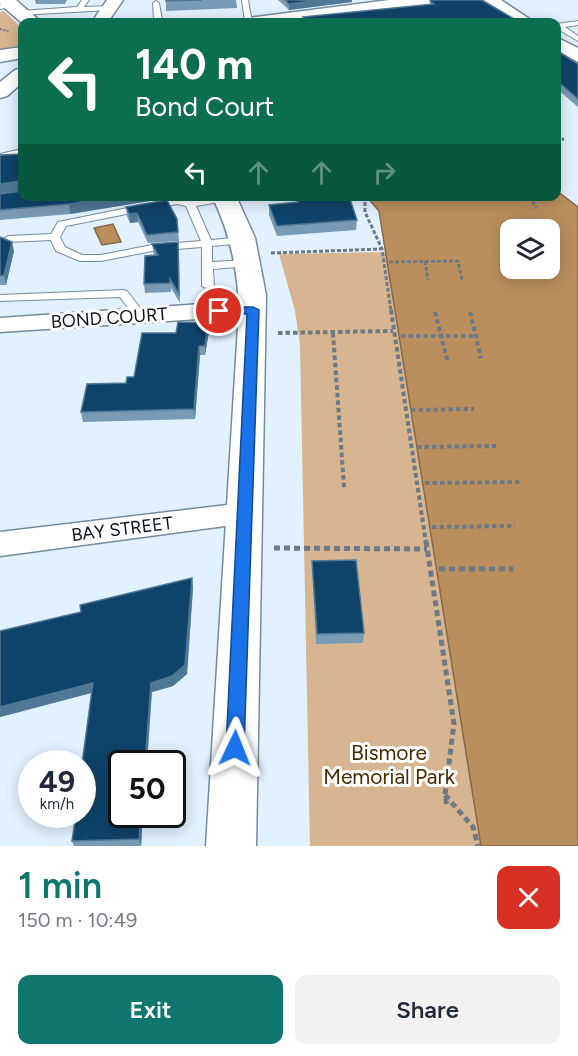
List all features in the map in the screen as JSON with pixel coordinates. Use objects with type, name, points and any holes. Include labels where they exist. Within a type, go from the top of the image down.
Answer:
[{"type":"main road","points":[[291,18],[428,0]]},
{"type":"main road","points":[[489,0],[518,18]]},
{"type":"main road","points":[[561,45],[578,56]]},
{"type":"main road","points":[[0,56],[18,54]]},
{"type":"main road","points":[[4,104],[18,81]]},
{"type":"main road","points":[[226,201],[247,252],[253,320],[231,846]]},
{"type":"street","name":"BOND COURT","points":[[0,325],[140,316],[253,320]]},
{"type":"street","name":"BAY STREET","points":[[0,544],[244,530]]},
{"type":"lane","points":[[80,9],[86,0]]},
{"type":"lane","points":[[245,0],[257,18]]},
{"type":"lane","points":[[156,3],[158,18]]},
{"type":"lane","points":[[18,10],[40,4]]},
{"type":"lane","points":[[18,10],[54,7],[108,10]]},
{"type":"lane","points":[[561,26],[578,23]]},
{"type":"lane","points":[[561,28],[578,39]]},
{"type":"lane","points":[[0,157],[18,153]]},
{"type":"lane","points":[[55,237],[62,224],[177,201],[190,204],[205,201]]},
{"type":"lane","points":[[190,204],[207,243],[208,286]]},
{"type":"lane","points":[[8,239],[55,237]]},
{"type":"lane","points":[[55,237],[60,249],[80,258],[101,258],[152,248],[207,243],[247,252]]},
{"type":"lane","points":[[207,266],[247,252]]},
{"type":"lane","points":[[0,298],[123,293],[140,316]]},
{"type":"path","points":[[366,201],[365,212],[382,249],[454,724],[445,795],[447,807]]},
{"type":"path","points":[[532,201],[536,208]]},
{"type":"path","points":[[247,252],[382,249]]},
{"type":"path","points":[[425,261],[428,280]]},
{"type":"path","points":[[389,262],[458,261],[462,280]]},
{"type":"path","points":[[435,312],[448,363]]},
{"type":"path","points":[[470,312],[481,358]]},
{"type":"path","points":[[253,320],[287,335],[393,331]]},
{"type":"path","points":[[333,333],[344,487]]},
{"type":"path","points":[[401,336],[475,336]]},
{"type":"path","points":[[411,411],[474,409]]},
{"type":"path","points":[[417,447],[496,446]]},
{"type":"path","points":[[425,483],[520,482]]},
{"type":"path","points":[[432,527],[515,526]]},
{"type":"path","points":[[244,530],[427,549]]},
{"type":"path","points":[[439,569],[513,568]]},
{"type":"path","points":[[445,795],[473,826],[478,846]]},
{"type":"green space","points":[[4,11],[18,24],[18,48],[0,50],[0,12]]},
{"type":"green space","name":"Bismore Memorial Park","points":[[388,252],[484,846],[310,846],[300,345],[295,311],[279,254]]},
{"type":"shaded area","points":[[561,194],[578,207],[578,846],[481,846],[379,211],[370,201],[561,201]]},
{"type":"shaded area","points":[[113,224],[121,242],[102,245],[94,228]]},
{"type":"building","points":[[285,0],[318,0],[289,4]]},
{"type":"building","points":[[482,0],[512,18],[303,17],[434,4],[430,1]]},
{"type":"building","points":[[561,53],[578,64],[578,99],[561,84]]},
{"type":"building","points":[[18,154],[18,181],[0,184],[0,155]]},
{"type":"building","points":[[18,192],[18,201],[87,201],[0,210],[0,194]]},
{"type":"building","points":[[168,201],[177,219],[178,232],[147,235],[137,213],[129,214],[126,207]]},
{"type":"building","points":[[351,201],[357,220],[277,226],[269,205]]},
{"type":"building","points":[[0,237],[12,242],[4,275],[0,276]]},
{"type":"building","points":[[178,242],[179,294],[170,279],[170,283],[144,284],[145,256],[158,255],[152,244]]},
{"type":"building","points":[[178,322],[208,323],[205,346],[199,346],[194,409],[81,412],[87,384],[126,383],[127,377],[134,377],[142,333],[176,333]]},
{"type":"building","points":[[356,560],[364,633],[317,634],[312,561]]},
{"type":"building","points":[[192,578],[185,665],[172,676],[151,683],[146,750],[108,750],[108,828],[140,828],[139,839],[72,841],[74,828],[96,828],[96,750],[84,750],[93,683],[0,707],[0,631],[81,612],[80,605]]},
{"type":"route","points":[[219,311],[253,310],[235,748]]}]
